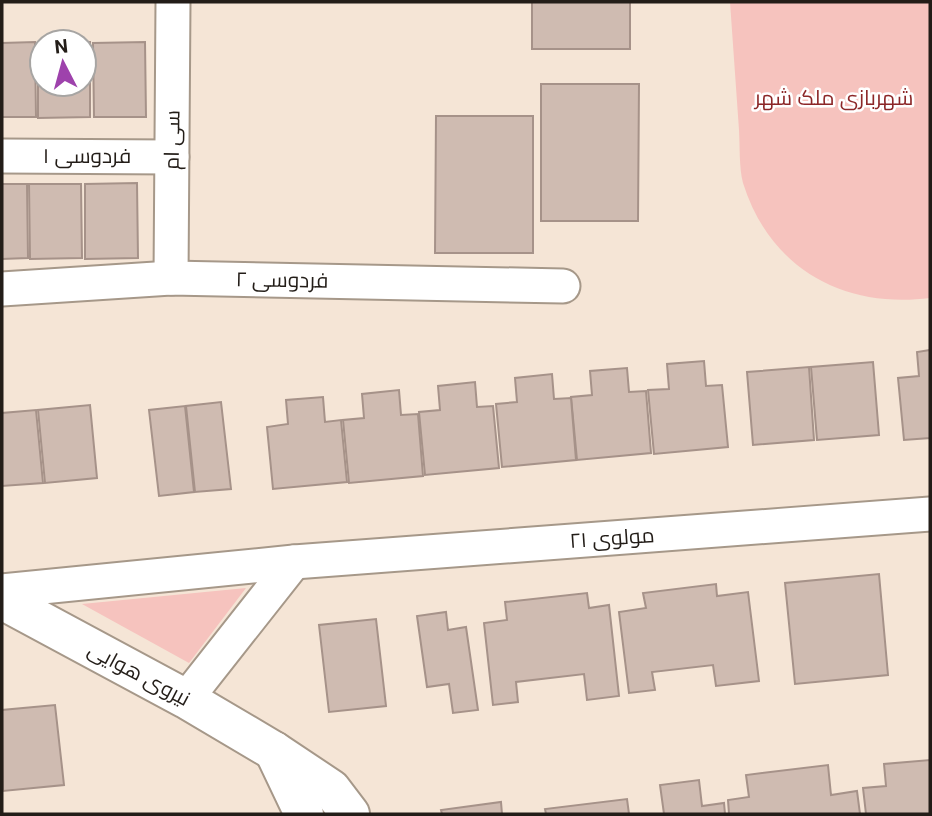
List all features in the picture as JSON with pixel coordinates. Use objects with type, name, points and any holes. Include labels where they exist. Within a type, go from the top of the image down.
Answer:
[{"type":"street","name":"سی ام","points":[[171,278],[173,2]]},
{"type":"street","name":"فردوسی ۱","points":[[2,156],[172,157]]},
{"type":"street","name":"فردوسی ۲","points":[[2,289],[171,278],[563,286]]},
{"type":"street","name":"مولوی ۲۱","points":[[2,591],[294,562],[930,514]]},
{"type":"street","points":[[186,699],[294,562]]},
{"type":"street","name":"نیروی هوایی","points":[[2,600],[186,699],[274,751],[331,789],[351,814]]},
{"type":"street","points":[[274,751],[304,814]]},
{"type":"green space","name":"شهربازی ملک شهر","points":[[730,2],[930,2],[930,298],[898,300],[868,297],[840,289],[814,277],[791,260],[772,239],[755,213],[743,183]]},
{"type":"green space","points":[[246,588],[189,663],[82,604]]},
{"type":"building","points":[[532,2],[630,2],[630,49],[532,49]]},
{"type":"building","points":[[28,42],[28,98],[36,98],[36,117],[2,117],[2,43]]},
{"type":"building","points":[[145,42],[146,117],[94,117],[94,98],[98,98],[98,43]]},
{"type":"building","points":[[541,84],[639,84],[638,221],[541,221]]},
{"type":"building","points":[[38,98],[90,98],[90,117],[38,118]]},
{"type":"building","points":[[436,116],[533,116],[533,253],[435,253]]},
{"type":"building","points":[[137,183],[138,258],[85,259],[85,184]]},
{"type":"building","points":[[2,184],[27,184],[28,258],[2,259]]},
{"type":"building","points":[[29,184],[81,184],[82,258],[30,259]]},
{"type":"building","points":[[930,350],[930,438],[904,440],[898,378],[919,376],[917,352]]},
{"type":"building","points":[[704,361],[706,386],[722,385],[728,447],[654,454],[648,390],[669,389],[667,364]]},
{"type":"building","points":[[873,362],[879,435],[817,440],[811,367]]},
{"type":"building","points":[[809,367],[814,440],[753,445],[747,372]]},
{"type":"building","points":[[627,368],[629,392],[646,391],[651,453],[577,460],[571,397],[592,395],[590,371]]},
{"type":"building","points":[[552,374],[554,399],[571,398],[576,460],[502,467],[496,404],[517,402],[515,378]]},
{"type":"building","points":[[475,382],[477,407],[493,406],[499,468],[425,475],[419,412],[440,410],[438,386]]},
{"type":"building","points":[[399,390],[401,415],[418,414],[423,476],[349,483],[343,420],[364,418],[362,394]]},
{"type":"building","points":[[323,397],[325,422],[341,420],[347,482],[273,489],[267,427],[288,424],[286,400]]},
{"type":"building","points":[[221,402],[231,489],[195,492],[186,406]]},
{"type":"building","points":[[90,405],[97,478],[45,483],[38,410]]},
{"type":"building","points":[[185,406],[194,492],[159,496],[149,410]]},
{"type":"building","points":[[36,410],[43,483],[2,486],[2,413]]},
{"type":"building","points":[[879,574],[888,675],[795,684],[785,583]]},
{"type":"building","points":[[716,584],[717,596],[748,592],[759,681],[716,686],[713,665],[652,672],[655,690],[629,693],[619,612],[646,608],[643,593]]},
{"type":"building","points":[[587,593],[589,608],[609,605],[619,696],[587,700],[584,674],[516,682],[518,702],[493,705],[484,623],[507,620],[505,602]]},
{"type":"building","points":[[446,612],[448,630],[466,627],[478,710],[453,713],[449,684],[427,687],[417,616]]},
{"type":"building","points":[[376,619],[386,706],[329,712],[319,625]]},
{"type":"building","points":[[55,705],[64,785],[3,791],[2,710]]},
{"type":"building","points":[[930,760],[930,814],[866,814],[863,788],[886,786],[884,764]]},
{"type":"building","points":[[828,765],[831,795],[857,791],[860,814],[729,814],[728,800],[749,797],[746,775]]},
{"type":"building","points":[[699,780],[702,806],[724,803],[725,814],[664,814],[660,785]]},
{"type":"building","points":[[627,799],[629,814],[546,814],[545,809]]},
{"type":"building","points":[[501,802],[502,814],[442,814],[441,810]]}]
